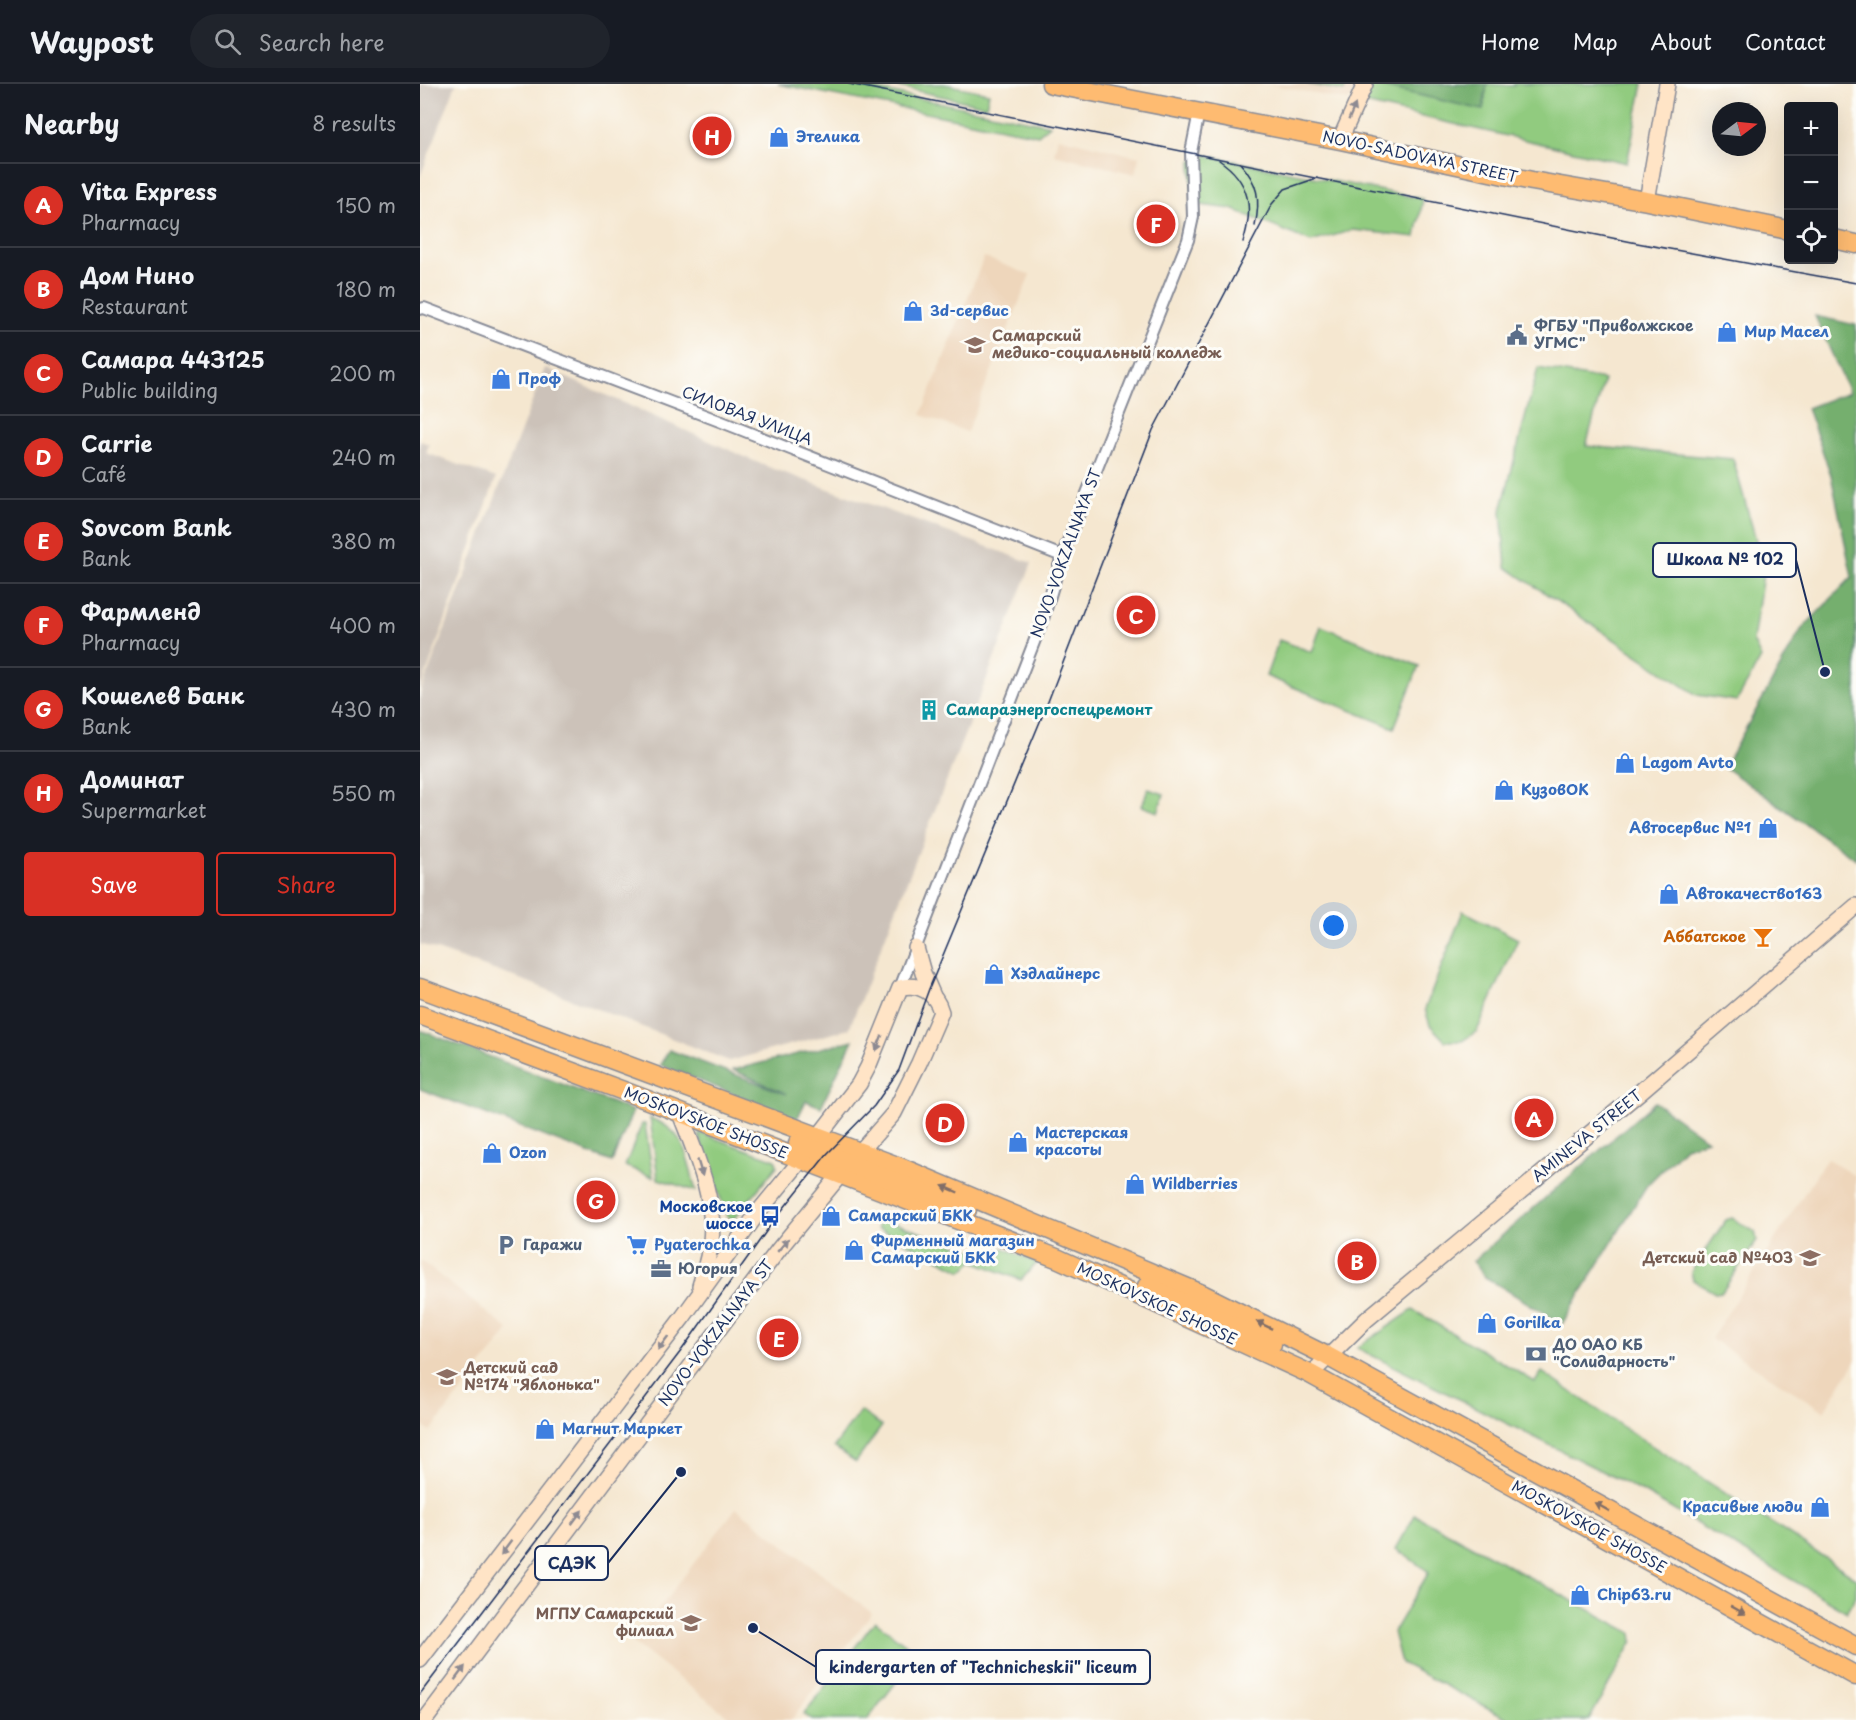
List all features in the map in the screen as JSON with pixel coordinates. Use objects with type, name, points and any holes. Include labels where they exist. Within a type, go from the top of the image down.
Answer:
[{"type":"main road","name":"NOVO-SADOVAYA STREET","points":[[1051,84],[1784,229]]},
{"type":"main road","points":[[1340,140],[1365,84]]},
{"type":"main road","points":[[1647,201],[1667,84]]},
{"type":"main road","points":[[1838,240],[1856,244]]},
{"type":"main road","name":"AMINEVA STREET","points":[[1323,1361],[1376,1312],[1641,1091],[1856,906]]},
{"type":"main road","name":"NOVO-VOKZALNAYA ST","points":[[425,1720],[779,1249],[894,1113],[941,1012],[922,973],[915,950]]},
{"type":"main road","points":[[900,988],[917,987],[933,996]]},
{"type":"main road","name":"MOSKOVSKOE SHOSSE","points":[[420,988],[1063,1249],[1216,1317],[1323,1361],[1586,1513],[1852,1646]]},
{"type":"main road","name":"NOVO-VOKZALNAYA ST","points":[[420,1660],[698,1296],[760,1210],[859,1084],[900,988]]},
{"type":"main road","name":"MOSKOVSKOE SHOSSE","points":[[420,1000],[677,1105]]},
{"type":"main road","name":"MOSKOVSKOE SHOSSE","points":[[420,1015],[677,1105],[810,1148]]},
{"type":"main road","points":[[677,1105],[696,1157],[711,1214],[711,1241],[698,1296]]},
{"type":"main road","name":"MOSKOVSKOE SHOSSE","points":[[850,1163],[1310,1374],[1856,1676]]},
{"type":"street","name":"NOVO-VOKZALNAYA ST","points":[[900,988],[1043,619],[1062,556],[1188,240],[1194,204],[1191,152],[1198,112]]},
{"type":"street","name":"СИЛОВАЯ УЛИЦА","points":[[420,309],[423,308],[722,422],[1062,556]]},
{"type":"shaded area","points":[[420,84],[456,84],[420,177]]},
{"type":"shaded area","points":[[1270,84],[1357,84],[1349,101]]},
{"type":"shaded area","points":[[1058,137],[1139,157],[1135,174],[1054,154]]},
{"type":"shaded area","name":"Самарский медико-социальный колледж","points":[[984,257],[1030,275],[967,432],[921,415]]},
{"type":"shaded area","points":[[545,368],[763,465],[1032,563],[849,1029],[729,1061],[528,982],[420,944],[420,694]]},
{"type":"shaded area","points":[[420,441],[429,444],[426,453],[496,478],[420,691]]},
{"type":"shaded area","name":"Детский сад №403","points":[[1827,1158],[1856,1177],[1856,1361],[1824,1411],[1711,1339]]},
{"type":"shaded area","name":"Детский сад №174 \"Яблонька\"","points":[[420,1260],[509,1330],[430,1432],[420,1424]]},
{"type":"shaded area","points":[[736,1508],[872,1613],[791,1720],[733,1720],[633,1643]]},
{"type":"green space","points":[[778,84],[849,84],[1050,125],[1038,135]]},
{"type":"green space","points":[[886,84],[944,84],[989,93],[986,106]]},
{"type":"green space","points":[[1307,84],[1347,84],[1344,91]]},
{"type":"green space","points":[[1371,84],[1483,109],[1487,84],[1514,86],[1514,84],[1643,84],[1627,163],[1356,102]]},
{"type":"green space","points":[[1371,84],[1487,84],[1483,110]]},
{"type":"green space","points":[[1205,155],[1423,199],[1416,237],[1353,230],[1311,242],[1232,209],[1193,204],[1191,162]]},
{"type":"green space","points":[[1815,316],[1856,325],[1856,859],[1724,767],[1801,630],[1852,577],[1831,475],[1807,408],[1849,392]]},
{"type":"green space","points":[[1538,368],[1604,380],[1586,446],[1733,459],[1764,568],[1753,641],[1761,658],[1737,701],[1697,695],[1506,567],[1501,511]]},
{"type":"green space","points":[[1321,626],[1419,666],[1394,728],[1266,676],[1279,640],[1312,652]]},
{"type":"green space","points":[[1148,789],[1164,794],[1158,812],[1142,806]]},
{"type":"green space","points":[[1463,911],[1518,939],[1477,1031],[1462,1041],[1445,1041],[1430,1025],[1425,1009]]},
{"type":"green space","points":[[420,1030],[633,1111],[612,1162],[420,1089]]},
{"type":"green space","points":[[853,1040],[821,1107],[806,1101],[797,1119],[660,1065],[669,1050],[787,1094],[733,1070]]},
{"type":"green space","points":[[1655,1102],[1707,1140],[1685,1147],[1647,1185],[1562,1324],[1485,1277],[1473,1261]]},
{"type":"green space","points":[[650,1118],[672,1130],[679,1138],[687,1156],[696,1191],[658,1179]]},
{"type":"green space","points":[[642,1124],[645,1124],[653,1177],[625,1166]]},
{"type":"green space","points":[[700,1133],[776,1160],[777,1166],[733,1220],[727,1217],[699,1136]]},
{"type":"green space","points":[[879,1218],[985,1255],[1004,1248],[1037,1263],[1021,1280],[973,1261],[962,1271],[877,1228]]},
{"type":"green space","points":[[1732,1218],[1755,1232],[1757,1240],[1722,1292],[1715,1293],[1693,1280],[1691,1272],[1726,1220]]},
{"type":"green space","points":[[1413,1310],[1535,1382],[1542,1372],[1856,1578],[1856,1596],[1847,1612],[1643,1492],[1357,1348]]},
{"type":"green space","points":[[860,1411],[882,1426],[856,1462],[834,1447]]},
{"type":"green space","points":[[1415,1515],[1632,1633],[1633,1641],[1589,1720],[1511,1720],[1401,1663],[1393,1632],[1429,1572],[1396,1549]]},
{"type":"green space","points":[[875,1621],[918,1654],[867,1720],[812,1720],[804,1714]]},
{"type":"tram line","points":[[849,84],[1637,243],[1856,283]]},
{"type":"tram line","points":[[1219,160],[1237,177],[1247,196],[1248,218],[1243,242]]},
{"type":"tram line","points":[[1240,163],[1251,177],[1258,199],[1255,226]]},
{"type":"tram line","points":[[420,1694],[681,1351],[775,1219],[827,1154],[874,1106],[899,1070],[929,989],[1044,712],[1153,430],[1272,204],[1285,189],[1317,178]]},
{"type":"place","name":"Доминат","points":[[712,136]]},
{"type":"place","name":"Этелика","points":[[779,137]]},
{"type":"place","name":"Фармленд","points":[[1156,224]]},
{"type":"place","name":"3d-сервис","points":[[913,311]]},
{"type":"place","name":"Мир Масел","points":[[1727,332]]},
{"type":"place","name":"ФГБУ \"Приволжское УГМС\"","points":[[1517,335]]},
{"type":"place","name":"Самарский медико-социальный колледж","points":[[975,345]]},
{"type":"place","name":"Проф","points":[[501,379]]},
{"type":"place","name":"Самара 443125","points":[[1136,615]]},
{"type":"place","name":"Школа № 102","points":[[1825,672]]},
{"type":"place","name":"Самараэнергоспецремонт","points":[[929,710]]},
{"type":"place","name":"Lagom Avto","points":[[1625,763]]},
{"type":"place","name":"КузовОК","points":[[1504,790]]},
{"type":"place","name":"Автосервис №1","points":[[1768,828]]},
{"type":"place","name":"Автокачество163","points":[[1669,894]]},
{"type":"place","name":"Аббатское","points":[[1763,937]]},
{"type":"place","name":"Хэдлайнерс","points":[[994,974]]},
{"type":"place","name":"Vita Express","points":[[1534,1118]]},
{"type":"place","name":"Carrie","points":[[945,1123]]},
{"type":"place","name":"Мастерская красоты","points":[[1018,1142]]},
{"type":"place","name":"Ozon","points":[[492,1153]]},
{"type":"place","name":"Wildberries","points":[[1135,1184]]},
{"type":"place","name":"Кошелев Банк","points":[[596,1200]]},
{"type":"place","name":"Московское шоссе","points":[[770,1216]]},
{"type":"place","name":"Самарский БКК","points":[[831,1216]]},
{"type":"place","name":"Гаражи","points":[[506,1245]]},
{"type":"place","name":"Pyaterochka","points":[[637,1245]]},
{"type":"place","name":"Фирменный магазин Самарский БКК","points":[[854,1250]]},
{"type":"place","name":"Детский сад №403","points":[[1810,1258]]},
{"type":"place","name":"Дом Нино","points":[[1357,1261]]},
{"type":"place","name":"Югория","points":[[661,1269]]},
{"type":"place","name":"Gorilka","points":[[1487,1323]]},
{"type":"place","name":"Sovcom Bank","points":[[779,1338]]},
{"type":"place","name":"ДО ОАО КБ \"Солидарность\"","points":[[1536,1354]]},
{"type":"place","name":"Детский сад №174 \"Яблонька\"","points":[[447,1377]]},
{"type":"place","name":"Магнит Маркет","points":[[545,1429]]},
{"type":"place","name":"СДЭК","points":[[681,1472]]},
{"type":"place","name":"Красивые люди","points":[[1820,1507]]},
{"type":"place","name":"Chip63.ru","points":[[1580,1595]]},
{"type":"place","name":"МГПУ Самарский филиал","points":[[691,1623]]},
{"type":"place","name":"kindergarten of \"Technicheskii\" liceum","points":[[753,1628]]}]
